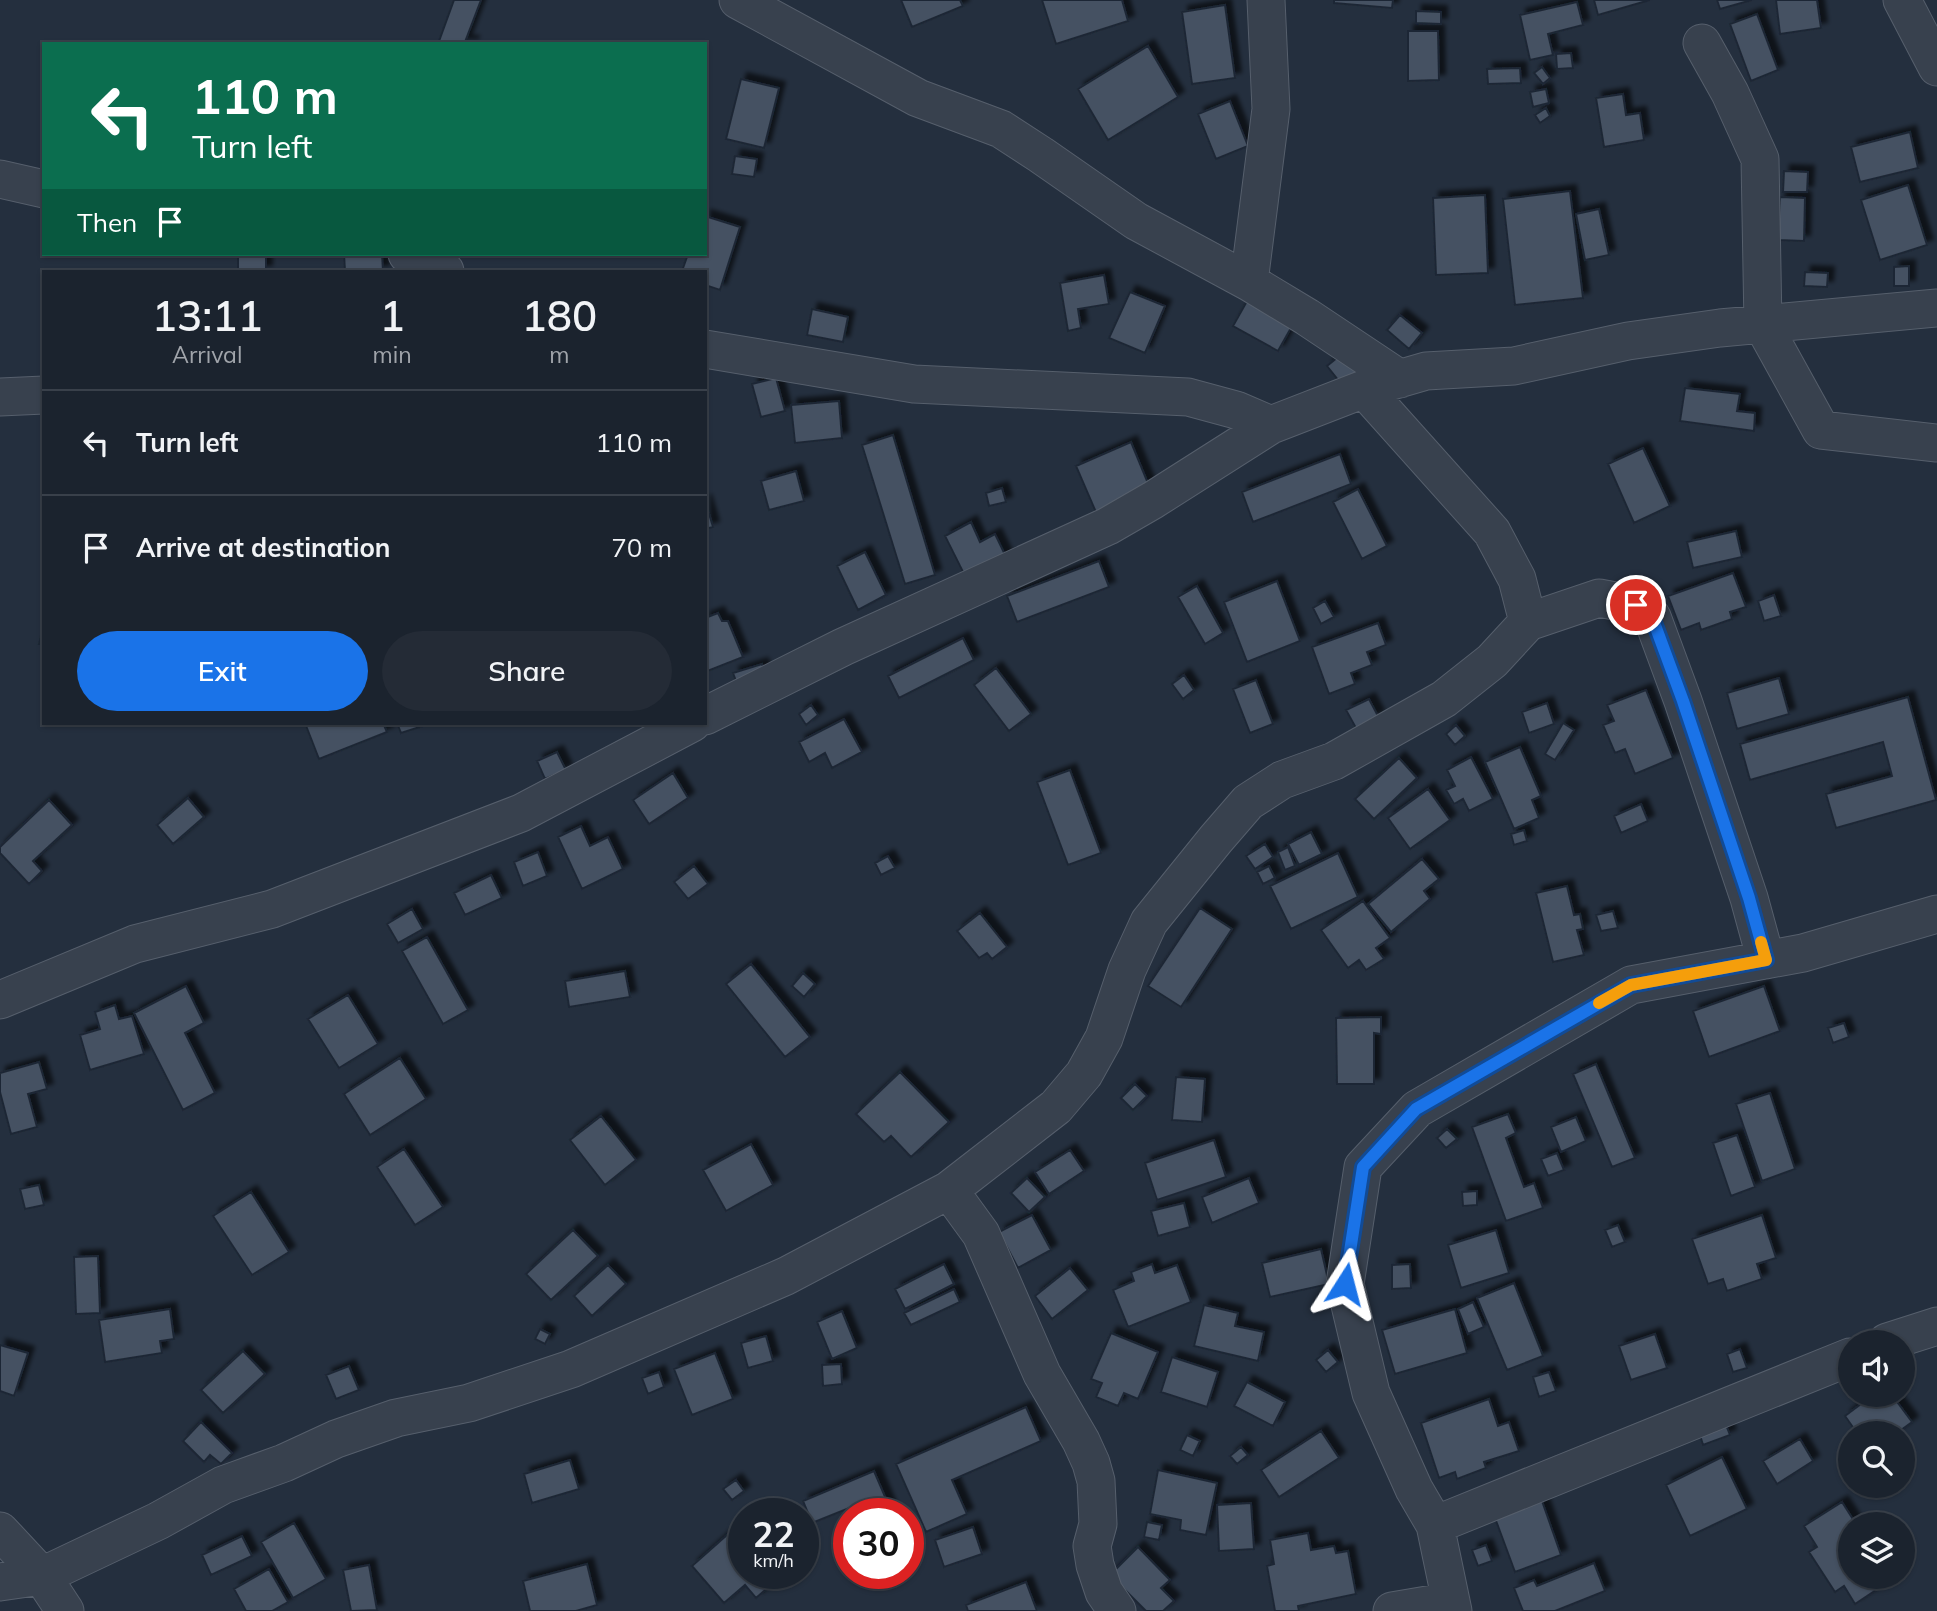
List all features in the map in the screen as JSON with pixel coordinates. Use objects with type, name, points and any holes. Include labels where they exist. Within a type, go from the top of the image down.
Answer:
[{"type":"street","points":[[738,0],[918,98],[1001,130],[1136,221],[1249,282],[1400,379]]},
{"type":"street","points":[[1249,282],[1271,109],[1266,0]]},
{"type":"street","points":[[1902,0],[1937,67]]},
{"type":"street","points":[[1702,43],[1730,93],[1760,159],[1763,325],[1821,430],[1937,443]]},
{"type":"street","points":[[0,179],[42,189]]},
{"type":"street","points":[[411,256],[443,270]]},
{"type":"street","points":[[707,715],[843,647],[1108,526],[1271,425],[1364,389],[1426,372],[1514,366],[1628,341],[1937,309]]},
{"type":"street","points":[[707,349],[914,384],[1188,397],[1236,410],[1271,425]]},
{"type":"street","points":[[1364,389],[1492,532],[1517,579],[1528,622]]},
{"type":"street","points":[[0,397],[42,395]]},
{"type":"street","points":[[0,1582],[42,1576],[158,1521],[223,1485],[284,1463],[336,1439],[396,1418],[469,1403],[571,1368],[786,1276],[949,1190],[1056,1107],[1084,1074],[1104,1038],[1127,970],[1149,922],[1248,802],[1282,780],[1334,761],[1444,699],[1492,661],[1528,622],[1599,597],[1636,605],[1652,617],[1749,898],[1766,960]]},
{"type":"street","points":[[0,1000],[135,944],[272,909],[521,813],[688,725]]},
{"type":"street","points":[[1392,1611],[1452,1606],[1435,1525],[1414,1489],[1371,1393],[1345,1284],[1363,1167],[1416,1109],[1631,985],[1804,953],[1937,914]]},
{"type":"street","points":[[949,1190],[981,1234],[1042,1374],[1091,1463],[1096,1481],[1098,1524],[1093,1546],[1095,1564],[1104,1592],[1117,1611]]},
{"type":"street","points":[[1915,1333],[1937,1326]]},
{"type":"street","points":[[1435,1525],[1838,1362]]},
{"type":"street","points":[[0,1531],[42,1576],[65,1611]]},
{"type":"building","points":[[454,0],[481,0],[465,42],[439,42]]},
{"type":"building","points":[[901,0],[960,0],[963,6],[912,27]]},
{"type":"building","points":[[1042,0],[1122,0],[1128,21],[1056,44]]},
{"type":"building","points":[[1334,0],[1393,0],[1392,8],[1334,3]]},
{"type":"building","points":[[1594,0],[1650,0],[1598,15]]},
{"type":"building","points":[[1717,0],[1752,0],[1720,9]]},
{"type":"building","points":[[1776,0],[1817,0],[1821,28],[1780,34]]},
{"type":"building","points":[[1577,2],[1583,25],[1548,34],[1553,55],[1530,60],[1520,15]]},
{"type":"building","points":[[1225,5],[1235,78],[1192,84],[1182,12]]},
{"type":"building","points":[[1416,11],[1441,12],[1441,24],[1416,23]]},
{"type":"building","points":[[1757,14],[1778,70],[1751,81],[1730,24]]},
{"type":"building","points":[[1408,31],[1438,31],[1439,80],[1408,81]]},
{"type":"building","points":[[1148,46],[1178,97],[1108,140],[1078,89]]},
{"type":"building","points":[[1571,53],[1573,68],[1557,69],[1556,54]]},
{"type":"building","points":[[1542,67],[1550,78],[1543,84],[1534,73]]},
{"type":"building","points":[[1520,68],[1521,83],[1488,84],[1487,69]]},
{"type":"building","points":[[741,79],[779,88],[764,148],[726,139]]},
{"type":"building","points":[[1546,89],[1549,103],[1533,107],[1530,92]]},
{"type":"building","points":[[1623,94],[1626,115],[1640,113],[1644,140],[1604,147],[1596,98]]},
{"type":"building","points":[[1230,101],[1248,146],[1216,159],[1198,114]]},
{"type":"building","points":[[1546,108],[1550,116],[1540,123],[1535,115]]},
{"type":"building","points":[[1910,132],[1918,168],[1860,182],[1851,147]]},
{"type":"building","points":[[735,156],[757,159],[754,177],[732,174]]},
{"type":"building","points":[[1784,171],[1808,172],[1807,192],[1783,192]]},
{"type":"building","points":[[1908,185],[1927,245],[1880,260],[1861,200]]},
{"type":"building","points":[[1570,191],[1583,298],[1515,305],[1503,199]]},
{"type":"building","points":[[1485,195],[1488,273],[1436,275],[1433,198]]},
{"type":"building","points":[[1780,197],[1805,198],[1804,241],[1778,240]]},
{"type":"building","points":[[1599,209],[1609,255],[1585,260],[1576,214]]},
{"type":"building","points":[[707,217],[740,227],[720,290],[707,286],[707,270],[682,270],[687,256],[707,256]]},
{"type":"building","points":[[238,256],[266,256],[266,270],[238,270]]},
{"type":"building","points":[[344,256],[382,256],[383,270],[345,270]]},
{"type":"building","points":[[1909,266],[1909,286],[1894,286],[1894,267]]},
{"type":"building","points":[[1805,272],[1828,273],[1827,287],[1804,286]]},
{"type":"building","points":[[1104,275],[1109,304],[1078,309],[1081,328],[1068,331],[1060,283]]},
{"type":"building","points":[[1130,292],[1165,306],[1145,353],[1109,338]]},
{"type":"building","points":[[1251,294],[1296,319],[1278,351],[1233,326]]},
{"type":"building","points":[[812,309],[848,317],[843,342],[807,335]]},
{"type":"building","points":[[1400,315],[1422,333],[1409,349],[1387,330]]},
{"type":"building","points":[[1343,353],[1359,373],[1343,386],[1327,366]]},
{"type":"building","points":[[776,378],[785,411],[761,417],[752,384]]},
{"type":"building","points":[[1685,388],[1740,394],[1737,411],[1755,413],[1754,431],[1680,421]]},
{"type":"building","points":[[839,401],[842,438],[795,443],[791,405]]},
{"type":"building","points":[[893,435],[935,575],[905,584],[862,445]]},
{"type":"building","points":[[1131,442],[1152,493],[1098,517],[1076,466]]},
{"type":"building","points":[[1643,448],[1670,506],[1634,523],[1608,464]]},
{"type":"building","points":[[1340,454],[1351,484],[1253,522],[1242,492]]},
{"type":"building","points":[[796,471],[804,501],[769,510],[761,481]]},
{"type":"building","points":[[1002,488],[1006,502],[989,506],[986,493]]},
{"type":"building","points":[[1358,489],[1387,546],[1362,559],[1333,502]]},
{"type":"building","points":[[707,507],[713,527],[707,528]]},
{"type":"building","points":[[971,522],[980,542],[995,534],[1010,565],[970,586],[945,536]]},
{"type":"building","points":[[1736,531],[1742,557],[1693,568],[1687,542]]},
{"type":"building","points":[[865,552],[886,595],[858,610],[837,566]]},
{"type":"building","points":[[1099,561],[1109,587],[1017,622],[1007,596]]},
{"type":"building","points":[[1733,573],[1746,607],[1730,612],[1732,619],[1701,630],[1699,623],[1681,630],[1668,596]]},
{"type":"building","points":[[1277,581],[1300,641],[1247,662],[1224,602]]},
{"type":"building","points":[[1197,586],[1223,633],[1205,644],[1178,597]]},
{"type":"building","points":[[1774,595],[1781,616],[1764,621],[1758,601]]},
{"type":"building","points":[[1325,601],[1334,617],[1321,624],[1313,608]]},
{"type":"building","points":[[718,613],[722,621],[728,621],[743,657],[707,671],[707,617]]},
{"type":"building","points":[[1378,623],[1386,645],[1367,652],[1372,665],[1351,673],[1355,684],[1329,694],[1312,647]]},
{"type":"building","points":[[963,638],[974,660],[899,698],[888,676]]},
{"type":"building","points":[[762,664],[767,681],[739,689],[733,673]]},
{"type":"building","points":[[996,668],[1031,714],[1009,731],[974,685]]},
{"type":"building","points":[[1184,675],[1194,690],[1183,699],[1172,684]]},
{"type":"building","points":[[1779,678],[1789,714],[1737,729],[1727,693]]},
{"type":"building","points":[[1256,680],[1273,724],[1250,733],[1233,689]]},
{"type":"building","points":[[1646,690],[1673,758],[1635,774],[1625,749],[1615,753],[1603,725],[1614,721],[1607,705]]},
{"type":"building","points":[[1908,697],[1936,800],[1836,828],[1826,794],[1892,776],[1883,742],[1750,780],[1740,744]]},
{"type":"building","points":[[1369,699],[1378,716],[1356,728],[1346,710]]},
{"type":"building","points":[[1547,703],[1554,724],[1529,733],[1522,712]]},
{"type":"building","points":[[811,705],[818,715],[806,725],[799,714]]},
{"type":"building","points":[[844,719],[862,752],[832,768],[825,753],[809,762],[799,742]]},
{"type":"building","points":[[1563,723],[1574,730],[1555,760],[1545,754]]},
{"type":"building","points":[[306,725],[384,725],[387,732],[319,759]]},
{"type":"building","points":[[398,725],[426,725],[401,733]]},
{"type":"building","points":[[1456,725],[1465,736],[1455,745],[1446,734]]},
{"type":"building","points":[[1520,747],[1541,796],[1532,800],[1539,818],[1514,829],[1485,762]]},
{"type":"building","points":[[557,752],[566,770],[545,779],[537,761]]},
{"type":"building","points":[[1471,757],[1493,799],[1469,811],[1463,799],[1454,804],[1446,790],[1455,786],[1447,770]]},
{"type":"building","points":[[1399,758],[1417,778],[1374,819],[1355,799]]},
{"type":"building","points":[[1070,770],[1101,853],[1068,865],[1037,782]]},
{"type":"building","points":[[673,773],[688,798],[649,824],[633,800]]},
{"type":"building","points":[[1428,789],[1450,820],[1410,849],[1388,818]]},
{"type":"building","points":[[188,798],[204,817],[173,844],[157,825]]},
{"type":"building","points":[[49,800],[72,825],[33,861],[42,871],[29,884],[0,853],[0,847]]},
{"type":"building","points":[[1641,804],[1648,821],[1621,833],[1614,816]]},
{"type":"building","points":[[581,826],[590,846],[608,837],[623,869],[582,889],[558,837]]},
{"type":"building","points":[[1524,830],[1527,841],[1514,845],[1511,834]]},
{"type":"building","points":[[1311,832],[1322,854],[1299,865],[1288,844]]},
{"type":"building","points":[[1265,844],[1273,857],[1255,869],[1246,856]]},
{"type":"building","points":[[1288,847],[1295,866],[1285,870],[1278,852]]},
{"type":"building","points":[[538,852],[547,876],[523,886],[514,862]]},
{"type":"building","points":[[1338,853],[1358,897],[1291,929],[1270,886]]},
{"type":"building","points":[[888,856],[895,868],[881,875],[875,863]]},
{"type":"building","points":[[1422,859],[1439,879],[1424,891],[1430,899],[1391,932],[1368,904]]},
{"type":"building","points":[[694,866],[708,884],[688,899],[674,882]]},
{"type":"building","points":[[1269,866],[1275,878],[1263,884],[1257,872]]},
{"type":"building","points":[[491,875],[502,898],[465,915],[454,893]]},
{"type":"building","points":[[1567,886],[1574,915],[1580,914],[1583,929],[1577,930],[1584,955],[1553,962],[1536,893]]},
{"type":"building","points":[[1363,901],[1390,938],[1376,948],[1384,959],[1366,970],[1359,960],[1348,968],[1321,930]]},
{"type":"building","points":[[1200,908],[1232,929],[1181,1007],[1148,986]]},
{"type":"building","points":[[412,909],[423,929],[398,943],[387,924]]},
{"type":"building","points":[[1613,911],[1618,928],[1601,931],[1596,915]]},
{"type":"building","points":[[980,913],[1007,947],[992,959],[987,953],[979,958],[957,931]]},
{"type":"building","points":[[427,937],[468,1010],[443,1024],[402,951]]},
{"type":"building","points":[[751,964],[810,1037],[785,1057],[726,984]]},
{"type":"building","points":[[625,971],[630,997],[569,1007],[565,981]]},
{"type":"building","points":[[803,973],[815,984],[804,997],[792,986]]},
{"type":"building","points":[[186,986],[204,1023],[185,1033],[215,1093],[183,1110],[134,1013]]},
{"type":"building","points":[[1764,986],[1780,1031],[1709,1057],[1693,1011]]},
{"type":"building","points":[[348,995],[378,1044],[339,1068],[308,1019]]},
{"type":"building","points":[[115,1005],[119,1019],[132,1016],[144,1054],[90,1070],[80,1035],[100,1029],[95,1012]]},
{"type":"building","points":[[1381,1017],[1381,1034],[1374,1033],[1374,1084],[1337,1084],[1336,1018]]},
{"type":"building","points":[[1844,1023],[1849,1037],[1833,1043],[1828,1028]]},
{"type":"building","points":[[400,1058],[426,1099],[370,1135],[344,1094]]},
{"type":"building","points":[[39,1062],[47,1089],[28,1094],[37,1127],[11,1134],[0,1092],[0,1073]]},
{"type":"building","points":[[1596,1064],[1635,1158],[1612,1167],[1573,1074]]},
{"type":"building","points":[[900,1072],[949,1122],[911,1157],[891,1136],[884,1142],[856,1114]]},
{"type":"building","points":[[1176,1077],[1205,1079],[1202,1122],[1172,1120]]},
{"type":"building","points":[[1135,1084],[1147,1096],[1133,1110],[1121,1098]]},
{"type":"building","points":[[1770,1093],[1795,1169],[1762,1181],[1736,1104]]},
{"type":"building","points":[[1508,1114],[1516,1133],[1506,1138],[1524,1187],[1534,1183],[1543,1208],[1506,1221],[1472,1127]]},
{"type":"building","points":[[601,1116],[636,1160],[605,1185],[570,1140]]},
{"type":"building","points":[[1576,1117],[1586,1141],[1561,1152],[1551,1127]]},
{"type":"building","points":[[1447,1129],[1457,1139],[1446,1148],[1437,1138]]},
{"type":"building","points":[[1737,1135],[1755,1187],[1731,1196],[1713,1143]]},
{"type":"building","points":[[1214,1140],[1226,1177],[1157,1200],[1145,1163]]},
{"type":"building","points":[[751,1144],[773,1185],[726,1211],[703,1170]]},
{"type":"building","points":[[404,1149],[443,1207],[415,1225],[377,1167]]},
{"type":"building","points":[[1070,1150],[1084,1171],[1049,1194],[1035,1172]]},
{"type":"building","points":[[1557,1153],[1564,1170],[1548,1176],[1541,1159]]},
{"type":"building","points":[[1027,1178],[1045,1197],[1029,1212],[1011,1193]]},
{"type":"building","points":[[1249,1178],[1259,1203],[1212,1223],[1202,1197]]},
{"type":"building","points":[[39,1185],[44,1205],[25,1209],[20,1189]]},
{"type":"building","points":[[1477,1191],[1477,1205],[1463,1206],[1462,1192]]},
{"type":"building","points":[[251,1192],[289,1252],[252,1275],[213,1216]]},
{"type":"building","points":[[1184,1203],[1190,1227],[1158,1236],[1151,1211]]},
{"type":"building","points":[[1032,1215],[1051,1250],[1018,1268],[999,1232]]},
{"type":"building","points":[[1762,1215],[1776,1258],[1757,1264],[1762,1279],[1727,1291],[1723,1279],[1708,1284],[1692,1239]]},
{"type":"building","points":[[1618,1225],[1625,1242],[1612,1247],[1605,1230]]},
{"type":"building","points":[[573,1230],[598,1256],[551,1300],[526,1274]]},
{"type":"building","points":[[1496,1230],[1509,1273],[1461,1288],[1448,1245]]},
{"type":"building","points":[[1321,1249],[1329,1284],[1270,1297],[1262,1263]]},
{"type":"building","points":[[98,1256],[100,1313],[76,1314],[74,1257]]},
{"type":"building","points":[[944,1264],[954,1284],[905,1309],[895,1289]]},
{"type":"building","points":[[1152,1264],[1155,1273],[1177,1265],[1191,1302],[1128,1327],[1113,1290],[1134,1281],[1131,1272]]},
{"type":"building","points":[[1410,1264],[1411,1288],[1392,1289],[1392,1265]]},
{"type":"building","points":[[608,1265],[626,1284],[592,1316],[574,1296]]},
{"type":"building","points":[[1070,1268],[1088,1290],[1052,1319],[1035,1296]]},
{"type":"building","points":[[1514,1283],[1543,1356],[1507,1370],[1477,1298]]},
{"type":"building","points":[[954,1289],[960,1302],[911,1325],[904,1313]]},
{"type":"building","points":[[1473,1302],[1484,1327],[1468,1334],[1458,1309]]},
{"type":"building","points":[[1204,1305],[1238,1313],[1235,1326],[1264,1332],[1258,1361],[1194,1346]]},
{"type":"building","points":[[170,1309],[174,1339],[160,1341],[162,1353],[105,1362],[99,1320]]},
{"type":"building","points":[[1455,1309],[1467,1353],[1395,1374],[1382,1330]]},
{"type":"building","points":[[842,1311],[857,1348],[832,1359],[817,1322]]},
{"type":"building","points":[[540,1329],[550,1334],[545,1344],[535,1339]]},
{"type":"building","points":[[1111,1333],[1158,1352],[1138,1399],[1124,1393],[1118,1406],[1096,1397],[1102,1383],[1091,1379]]},
{"type":"building","points":[[1655,1334],[1667,1368],[1631,1380],[1619,1346]]},
{"type":"building","points":[[766,1336],[773,1361],[748,1368],[741,1343]]},
{"type":"building","points":[[0,1345],[28,1353],[14,1396],[0,1391]]},
{"type":"building","points":[[1740,1349],[1747,1368],[1733,1372],[1727,1354]]},
{"type":"building","points":[[1328,1350],[1338,1362],[1326,1372],[1316,1360]]},
{"type":"building","points":[[243,1351],[265,1374],[223,1413],[201,1390]]},
{"type":"building","points":[[715,1353],[733,1399],[692,1415],[674,1369]]},
{"type":"building","points":[[1172,1357],[1218,1372],[1207,1407],[1161,1392]]},
{"type":"building","points":[[841,1364],[842,1384],[823,1386],[822,1365]]},
{"type":"building","points":[[349,1366],[359,1390],[336,1399],[326,1375]]},
{"type":"building","points":[[659,1372],[664,1387],[648,1394],[642,1378]]},
{"type":"building","points":[[1549,1372],[1556,1391],[1539,1397],[1533,1377]]},
{"type":"building","points":[[1247,1382],[1285,1402],[1273,1426],[1234,1406]]},
{"type":"building","points":[[1489,1399],[1498,1426],[1509,1422],[1519,1451],[1484,1462],[1486,1468],[1457,1479],[1455,1472],[1439,1478],[1421,1423]]},
{"type":"building","points":[[1026,1407],[1041,1441],[952,1480],[967,1514],[926,1532],[924,1498],[911,1498],[896,1464]]},
{"type":"building","points":[[1857,1407],[1901,1407],[1911,1421],[1849,1421],[1845,1416]]},
{"type":"building","points":[[201,1422],[232,1453],[221,1464],[210,1455],[204,1462],[183,1441]]},
{"type":"building","points":[[1726,1425],[1730,1435],[1703,1445],[1700,1435]]},
{"type":"building","points":[[1321,1431],[1339,1458],[1279,1497],[1261,1470]]},
{"type":"building","points":[[1187,1435],[1200,1441],[1193,1456],[1180,1450]]},
{"type":"building","points":[[1800,1439],[1813,1461],[1777,1484],[1763,1461]]},
{"type":"building","points":[[1241,1447],[1248,1455],[1237,1464],[1230,1456]]},
{"type":"building","points":[[1722,1457],[1747,1509],[1690,1536],[1666,1485]]},
{"type":"building","points":[[570,1460],[579,1489],[532,1503],[524,1474]]},
{"type":"building","points":[[1158,1470],[1217,1483],[1206,1535],[1180,1530],[1181,1520],[1150,1514]]},
{"type":"building","points":[[874,1471],[886,1498],[833,1498],[833,1515],[819,1520],[819,1498],[810,1498]]},
{"type":"building","points":[[736,1480],[744,1491],[730,1498],[723,1489]]},
{"type":"building","points":[[1542,1501],[1561,1555],[1515,1572],[1495,1518]]},
{"type":"building","points":[[1842,1502],[1848,1512],[1838,1512],[1840,1589],[1835,1592],[1809,1552],[1817,1547],[1804,1526]]},
{"type":"building","points":[[1251,1503],[1254,1549],[1219,1551],[1217,1505]]},
{"type":"building","points":[[1147,1522],[1162,1525],[1159,1540],[1144,1537]]},
{"type":"building","points":[[294,1523],[326,1579],[293,1598],[261,1542]]},
{"type":"building","points":[[973,1527],[982,1554],[944,1567],[935,1540]]},
{"type":"building","points":[[1308,1533],[1311,1550],[1334,1546],[1336,1553],[1348,1551],[1356,1594],[1298,1606],[1299,1611],[1275,1611],[1267,1566],[1274,1564],[1270,1540]]},
{"type":"building","points":[[728,1534],[728,1589],[740,1589],[724,1603],[692,1566]]},
{"type":"building","points":[[242,1536],[252,1556],[211,1575],[202,1555]]},
{"type":"building","points":[[1486,1545],[1492,1561],[1478,1566],[1472,1550]]},
{"type":"building","points":[[1138,1547],[1170,1580],[1161,1588],[1174,1601],[1163,1611],[1146,1611],[1110,1575]]},
{"type":"building","points":[[1594,1563],[1605,1591],[1555,1611],[1523,1611],[1514,1588],[1534,1580],[1537,1586]]},
{"type":"building","points":[[587,1564],[597,1605],[576,1611],[530,1611],[523,1581]]},
{"type":"building","points":[[369,1565],[377,1610],[351,1611],[343,1570]]},
{"type":"building","points":[[269,1569],[288,1602],[272,1611],[246,1611],[234,1589]]},
{"type":"building","points":[[1026,1582],[1037,1611],[968,1611],[966,1605]]},
{"type":"building","points":[[748,1589],[766,1589],[756,1598]]},
{"type":"building","points":[[1846,1589],[1878,1589],[1855,1604]]},
{"type":"slow traffic","points":[[1599,1003],[1631,985],[1766,960],[1761,942]]},
{"type":"route","points":[[1345,1284],[1363,1167],[1416,1109],[1631,985],[1766,960],[1749,898],[1683,701],[1652,617],[1636,605]]}]
